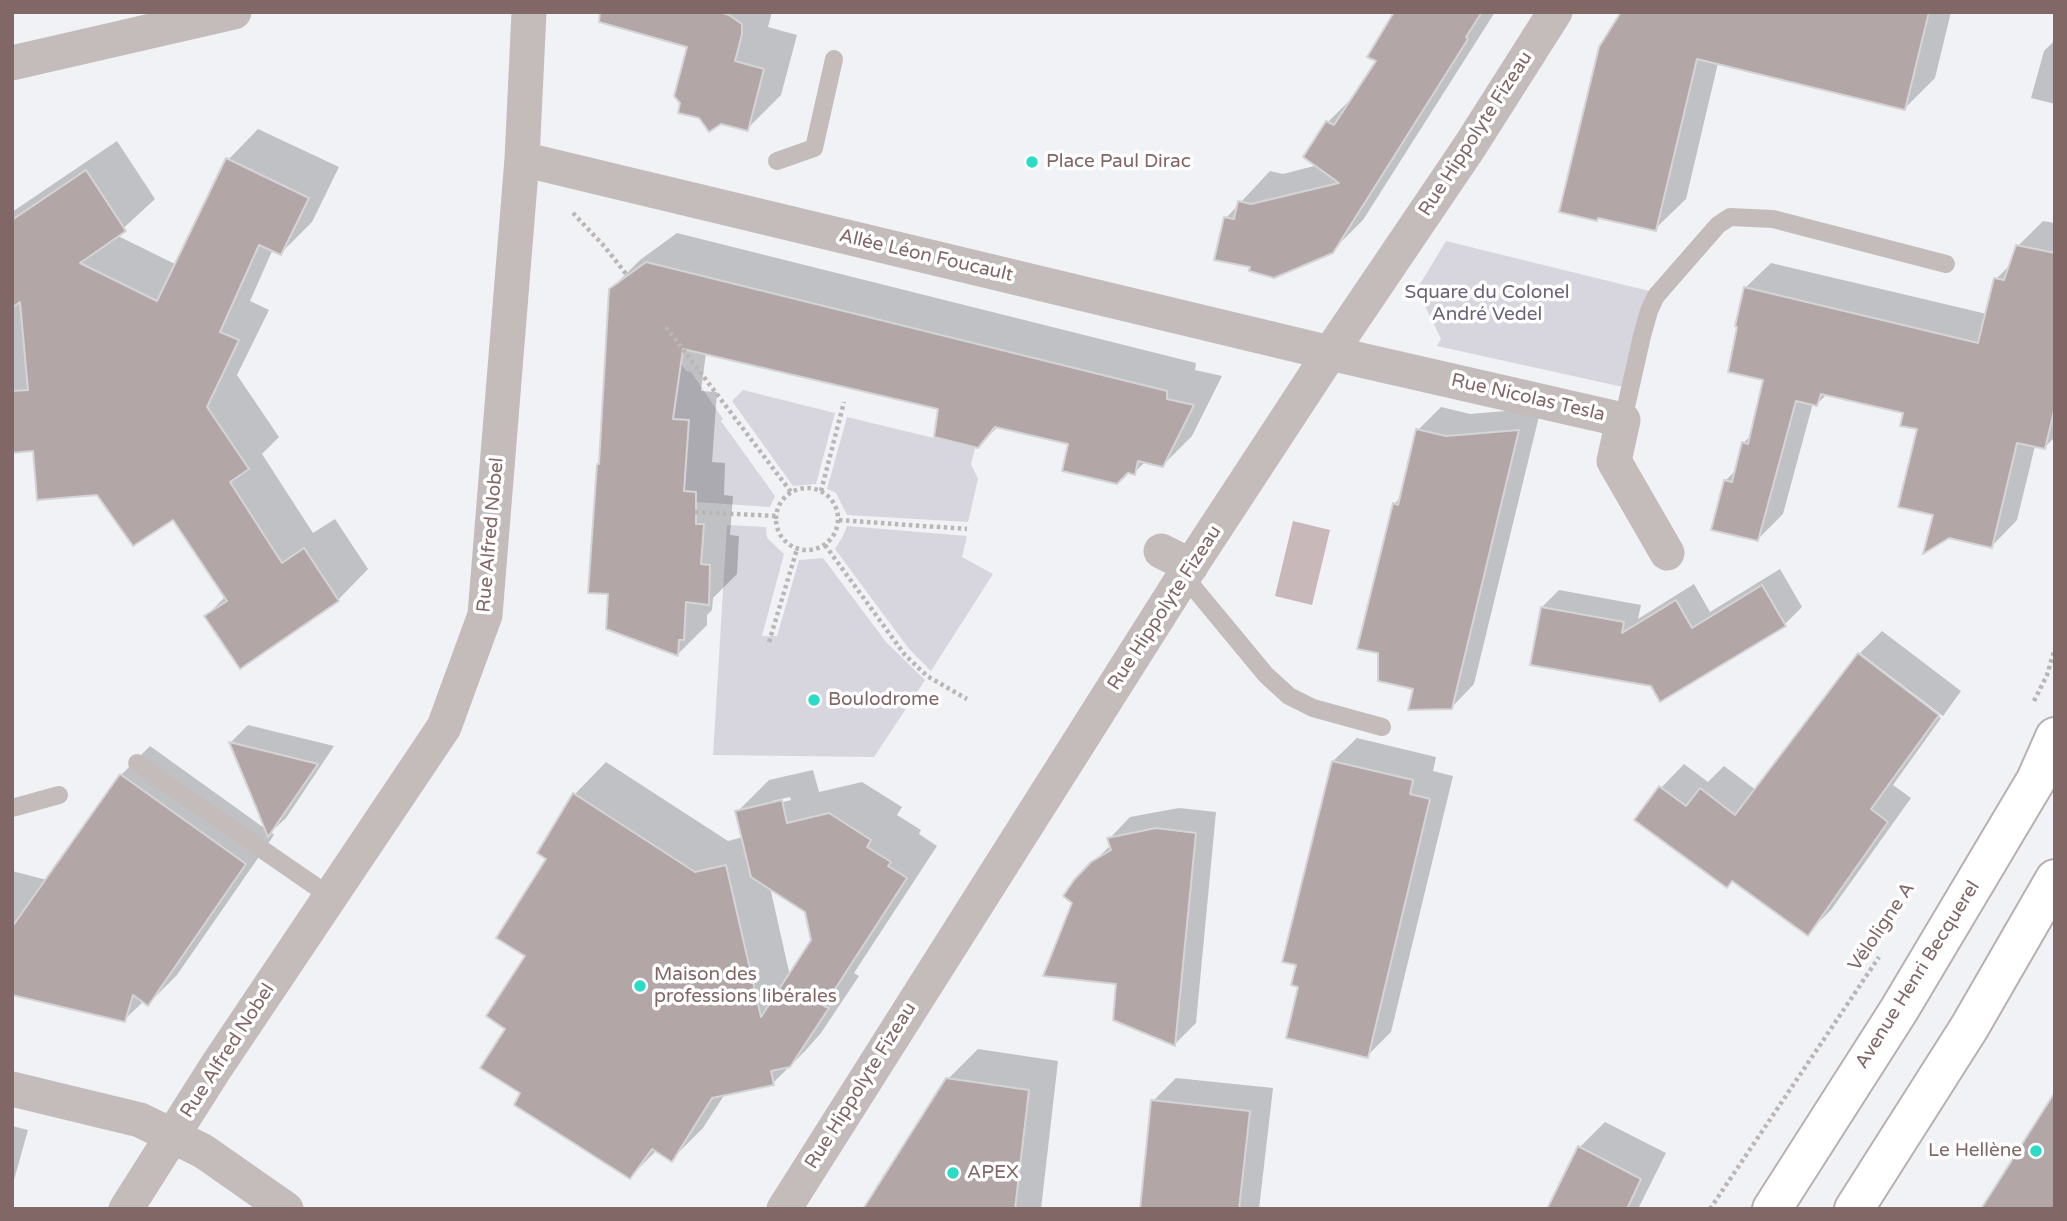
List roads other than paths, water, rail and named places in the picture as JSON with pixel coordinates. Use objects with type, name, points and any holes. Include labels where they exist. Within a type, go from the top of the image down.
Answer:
[{"type":"main road","name":"Avenue Henri Becquerel","points":[[1772,1209],[1899,1010],[2036,779],[2042,724]]},
{"type":"main road","points":[[1854,1209],[1969,1028],[2055,879]]},
{"type":"street","points":[[12,64],[234,12]]},
{"type":"street","name":"Rue Alfred Nobel","points":[[125,1209],[216,1067],[444,727],[485,615],[522,159],[529,12]]},
{"type":"street","name":"Rue Hippolyte Fizeau","points":[[784,1209],[1179,564],[1330,353],[1470,146],[1555,12]]},
{"type":"street","name":"Allée Léon Foucault","points":[[522,159],[1330,353]]},
{"type":"street","name":"Rue Nicolas Tesla","points":[[1330,353],[1623,421],[1614,461],[1667,553]]},
{"type":"street","points":[[12,1089],[141,1120],[204,1151],[286,1209]]},
{"type":"lane","points":[[777,161],[814,148],[834,59]]},
{"type":"lane","points":[[1623,421],[1648,311],[1656,296],[1718,225],[1730,217],[1773,219],[1946,264]]},
{"type":"lane","points":[[1179,564],[1266,675],[1289,696],[1312,708],[1382,727]]},
{"type":"lane","points":[[137,763],[331,897]]},
{"type":"lane","points":[[12,808],[58,795]]},
{"type":"place","name":"Place Paul Dirac","points":[[1032,162]]},
{"type":"place","name":"Boulodrome","points":[[814,700]]},
{"type":"place","name":"Maison des professions libérales","points":[[640,986]]},
{"type":"place","name":"Le Hellène","points":[[2036,1151]]},
{"type":"place","name":"APEX","points":[[953,1173]]},
{"type":"park label","name":"Square du Colonel André Vedel","points":[[1487,304]]}]
